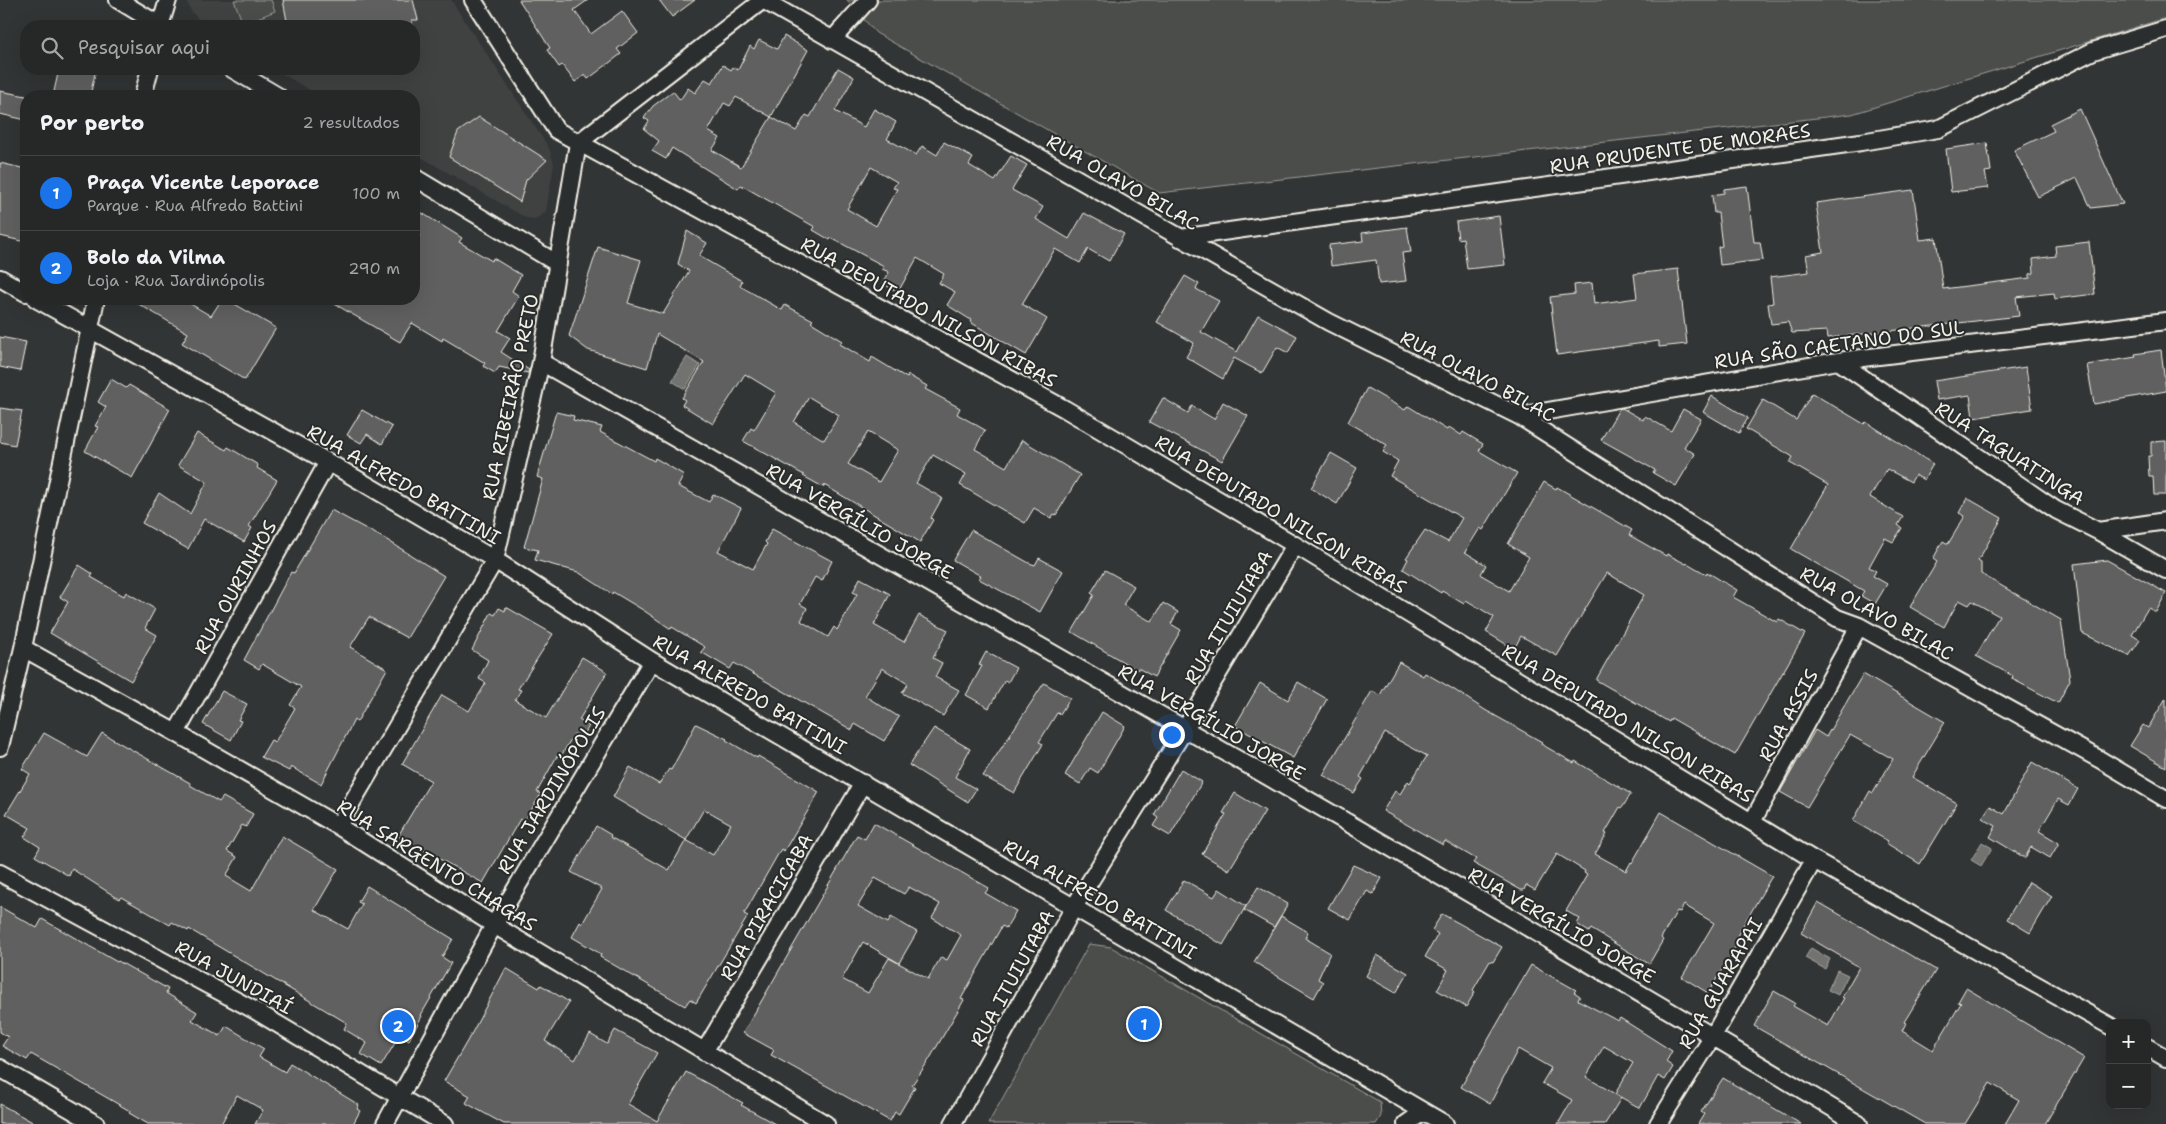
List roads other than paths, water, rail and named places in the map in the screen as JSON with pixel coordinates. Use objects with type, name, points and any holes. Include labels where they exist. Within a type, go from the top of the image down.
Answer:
[{"type":"street","points":[[118,0],[150,20]]},
{"type":"street","points":[[162,20],[168,0]]},
{"type":"street","name":"RUA DEPUTADO NILSON RIBAS","points":[[473,0],[556,130],[1065,409],[1295,545],[1814,860],[2106,1024]]},
{"type":"street","points":[[578,143],[763,0]]},
{"type":"street","name":"RUA OLAVO BILAC","points":[[763,0],[1329,322],[1519,416],[1837,618],[1860,626],[2100,759],[2166,799]]},
{"type":"street","points":[[832,40],[868,0]]},
{"type":"street","name":"RUA PRUDENTE DE MORAES","points":[[1180,238],[1861,142],[1938,129],[2093,51],[2166,29]]},
{"type":"street","points":[[145,90],[149,75]]},
{"type":"street","points":[[242,75],[268,90]]},
{"type":"street","name":"RUA RIBEIRÃO PRETO","points":[[338,826],[495,560],[541,362],[578,143]]},
{"type":"street","points":[[420,181],[558,264]]},
{"type":"street","points":[[0,278],[20,290]]},
{"type":"street","name":"RUA ALFREDO BATTINI","points":[[47,305],[328,462],[495,560],[652,661],[1445,1124]]},
{"type":"street","points":[[0,747],[23,648],[95,305]]},
{"type":"street","name":"RUA SÃO CAETANO DO SUL","points":[[1519,416],[1838,361],[2166,321]]},
{"type":"street","name":"RUA TAGUATINGA","points":[[1838,361],[2056,510],[2098,531],[2166,570]]},
{"type":"street","name":"RUA VERGÍLIO JORGE","points":[[541,362],[1185,729],[1713,1036],[1859,1124]]},
{"type":"street","name":"RUA OURINHOS","points":[[176,733],[328,462]]},
{"type":"street","points":[[2098,531],[2166,520]]},
{"type":"street","name":"RUA ITUIUTABA","points":[[953,1124],[1074,907],[1185,729],[1295,545]]},
{"type":"street","name":"RUA ASSIS","points":[[1752,822],[1860,626]]},
{"type":"street","name":"RUA SARGENTO CHAGAS","points":[[23,648],[338,826],[494,925],[826,1124]]},
{"type":"street","name":"RUA JARDINÓPOLIS","points":[[384,1124],[401,1097],[494,925],[652,661]]},
{"type":"street","name":"RUA PIRACICABA","points":[[704,1052],[863,783]]},
{"type":"street","name":"RUA GUARAPAI","points":[[1658,1124],[1713,1036],[1814,860]]},
{"type":"street","name":"RUA JUNDIAÍ","points":[[0,873],[254,1010],[445,1124]]},
{"type":"street","points":[[2151,1049],[2166,1058]]},
{"type":"street","points":[[0,1068],[96,1124]]},
{"type":"street","points":[[1406,1124],[1423,1112]]},
{"type":"place","name":"Praça Vicente Leporace","points":[[1144,1024]]},
{"type":"place","name":"Bolo da Vilma","points":[[398,1026]]}]
